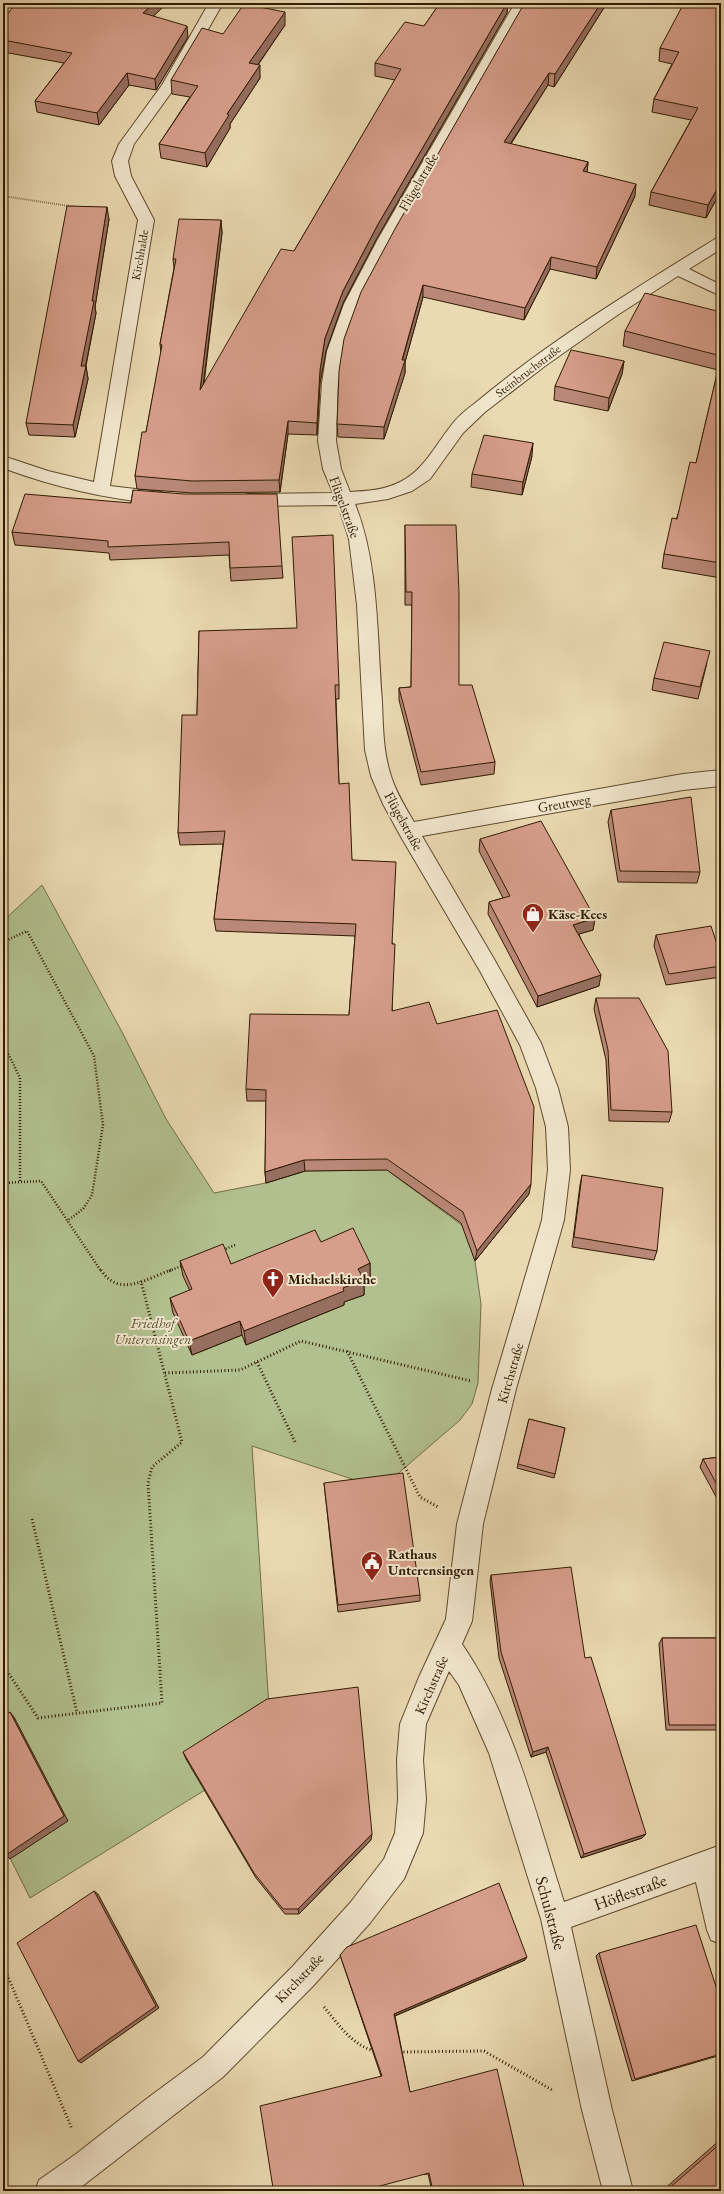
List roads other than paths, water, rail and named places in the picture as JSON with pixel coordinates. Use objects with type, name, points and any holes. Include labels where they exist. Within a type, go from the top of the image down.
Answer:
[{"type":"street","name":"Kirchhalde","points":[[101,490],[146,220],[123,176],[120,161],[127,144],[169,86],[216,3]]},
{"type":"street","name":"Flügelstraße","points":[[522,3],[386,239],[352,304],[335,351],[330,383],[326,441],[332,469],[354,521],[359,547],[366,605],[376,750],[381,776],[393,804],[408,831],[484,959],[530,1043]]},
{"type":"street","name":"Steinbruchstraße","points":[[345,499],[382,496],[406,487],[424,475],[457,429],[479,408],[539,362],[590,326],[721,242]]},
{"type":"street","points":[[677,270],[721,291]]},
{"type":"street","points":[[3,462],[35,474],[101,490],[135,496],[175,499]]},
{"type":"street","points":[[234,500],[345,499]]},
{"type":"street","name":"Greutweg","points":[[408,831],[683,782],[721,778]]},
{"type":"street","name":"Kirchstraße","points":[[50,2191],[87,2165],[155,2110],[213,2067],[302,1976],[360,1913],[394,1869],[409,1833],[412,1800],[410,1760],[413,1724],[428,1686],[448,1647],[459,1621],[470,1524],[504,1389],[553,1220],[559,1170],[557,1126],[547,1088],[530,1043]]},
{"type":"street","name":"Schulstraße","points":[[448,1647],[468,1676],[502,1751],[555,1919],[597,2110],[618,2191]]},
{"type":"street","name":"Höflestraße","points":[[555,1919],[713,1862],[721,1930]]},
{"type":"place","name":"Käse-Kees","points":[[533,934]]},
{"type":"place","name":"Michaelskirche","points":[[273,1298]]},
{"type":"place","name":"Rathaus Unterensingen","points":[[372,1582]]},
{"type":"park label","name":"Friedhof Unterensingen","points":[[153,1332]]}]
